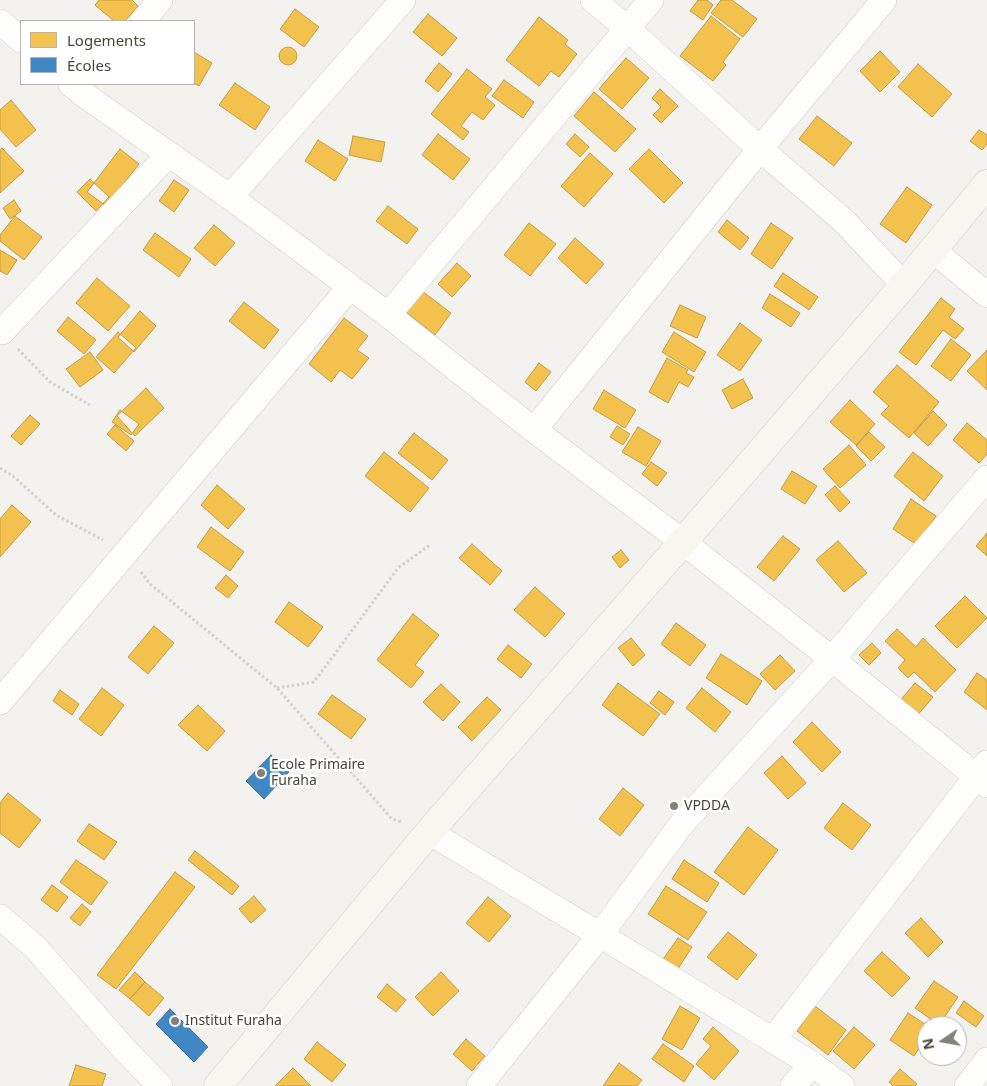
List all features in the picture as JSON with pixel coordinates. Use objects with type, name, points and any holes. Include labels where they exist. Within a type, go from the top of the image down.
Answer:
[{"type":"street","points":[[144,20],[160,0]]},
{"type":"street","points":[[230,197],[403,0]]},
{"type":"street","points":[[593,0],[627,28],[760,150],[843,220],[904,285]]},
{"type":"street","points":[[388,316],[651,0]]},
{"type":"street","points":[[534,430],[884,0]]},
{"type":"street","points":[[0,22],[20,39]]},
{"type":"street","points":[[82,87],[169,154],[350,287],[534,430],[684,542],[983,775],[772,1040]]},
{"type":"street","points":[[2,332],[169,154]]},
{"type":"street","points":[[218,1086],[428,832],[684,542],[904,285],[987,184]]},
{"type":"street","points":[[933,250],[987,295]]},
{"type":"street","points":[[0,702],[350,287]]},
{"type":"street","points":[[479,1086],[600,935],[680,826],[832,659],[987,478]]},
{"type":"street","points":[[428,832],[812,1064],[842,1086]]},
{"type":"street","points":[[0,917],[36,948],[124,1049],[160,1086]]},
{"type":"street","points":[[967,1086],[987,1060]]},
{"type":"street","points":[[793,1086],[812,1064]]},
{"type":"path","points":[[2,332],[50,382],[90,405]]},
{"type":"path","points":[[0,468],[13,476],[56,515],[126,552],[150,584],[277,688],[392,819],[428,832]]},
{"type":"path","points":[[277,688],[314,682],[398,568],[430,545]]},
{"type":"building: Logements","points":[[99,0],[132,0],[138,6],[126,20],[113,20],[95,5]]},
{"type":"building: Logements","points":[[698,0],[707,0],[713,5],[703,20],[690,11]]},
{"type":"building: Logements","points":[[721,0],[732,0],[757,19],[743,37],[711,13]]},
{"type":"building: Logements","points":[[295,9],[319,27],[304,47],[280,29]]},
{"type":"building: Logements","points":[[428,14],[457,38],[442,56],[413,32]]},
{"type":"building: Logements","points":[[711,16],[740,39],[723,62],[726,65],[713,81],[680,56]]},
{"type":"building: Logements","points":[[539,17],[568,40],[565,44],[577,54],[559,77],[551,71],[539,86],[506,60]]},
{"type":"building: Logements","points":[[288,47],[294,50],[297,56],[294,62],[288,65],[282,62],[279,56],[282,50]]},
{"type":"building: Logements","points":[[880,51],[900,72],[880,92],[860,71]]},
{"type":"building: Logements","points":[[195,53],[212,63],[199,86],[195,84]]},
{"type":"building: Logements","points":[[626,58],[649,78],[622,109],[599,89]]},
{"type":"building: Logements","points":[[439,63],[452,74],[438,92],[425,81]]},
{"type":"building: Logements","points":[[918,64],[952,94],[932,117],[898,87]]},
{"type":"building: Logements","points":[[467,69],[492,89],[485,97],[495,105],[483,120],[472,112],[461,126],[469,132],[463,140],[431,114]]},
{"type":"building: Logements","points":[[504,80],[534,102],[523,118],[492,96]]},
{"type":"building: Logements","points":[[235,83],[270,107],[255,130],[219,105]]},
{"type":"building: Logements","points":[[660,89],[678,106],[661,123],[653,115],[661,107],[652,98]]},
{"type":"building: Logements","points":[[594,92],[636,129],[615,152],[574,116]]},
{"type":"building: Logements","points":[[11,100],[36,130],[16,147],[0,129],[0,110]]},
{"type":"building: Logements","points":[[817,116],[852,143],[834,166],[799,139]]},
{"type":"building: Logements","points":[[979,130],[987,135],[987,144],[982,150],[970,141]]},
{"type":"building: Logements","points":[[438,134],[470,159],[453,180],[422,155]]},
{"type":"building: Logements","points":[[575,134],[589,147],[580,157],[566,144]]},
{"type":"building: Logements","points":[[353,136],[385,142],[381,162],[349,155]]},
{"type":"building: Logements","points":[[318,140],[348,159],[335,181],[305,161]]},
{"type":"building: Logements","points":[[2,148],[24,171],[0,193],[0,150]]},
{"type":"building: Logements","points":[[120,149],[139,164],[106,206],[87,192]]},
{"type":"building: Logements","points":[[649,149],[683,183],[664,203],[629,169]]},
{"type":"building: Logements","points":[[590,153],[613,174],[584,207],[561,186]]},
{"type":"building: Logements","points":[[90,179],[109,197],[96,211],[77,192]]},
{"type":"building: Logements","points":[[174,180],[189,190],[174,212],[159,201]]},
{"type":"building: Logements","points":[[907,187],[932,205],[906,243],[880,224]]},
{"type":"building: Logements","points":[[14,200],[21,211],[10,219],[3,208]]},
{"type":"building: Logements","points":[[388,206],[418,229],[407,244],[376,221]]},
{"type":"building: Logements","points":[[15,216],[42,237],[24,260],[0,241],[0,235]]},
{"type":"building: Logements","points":[[727,220],[749,238],[740,250],[718,232]]},
{"type":"building: Logements","points":[[529,223],[556,244],[530,276],[504,255]]},
{"type":"building: Logements","points":[[771,223],[793,238],[772,269],[751,254]]},
{"type":"building: Logements","points":[[214,225],[235,243],[215,266],[194,248]]},
{"type":"building: Logements","points":[[155,233],[191,259],[179,277],[143,250]]},
{"type":"building: Logements","points":[[575,238],[604,264],[586,284],[558,258]]},
{"type":"building: Logements","points":[[0,250],[17,260],[7,275],[0,271]]},
{"type":"building: Logements","points":[[457,263],[471,276],[452,297],[438,284]]},
{"type":"building: Logements","points":[[783,273],[818,297],[809,310],[774,286]]},
{"type":"building: Logements","points":[[97,278],[130,306],[108,331],[76,303]]},
{"type":"building: Logements","points":[[422,291],[451,313],[435,335],[406,312]]},
{"type":"building: Logements","points":[[770,294],[800,313],[791,327],[762,308]]},
{"type":"building: Logements","points":[[941,298],[955,309],[949,317],[964,329],[955,339],[943,330],[916,365],[899,352]]},
{"type":"building: Logements","points":[[244,302],[279,330],[264,349],[229,321]]},
{"type":"building: Logements","points":[[680,305],[706,317],[697,338],[670,326]]},
{"type":"building: Logements","points":[[140,311],[156,326],[134,352],[118,337]]},
{"type":"building: Logements","points":[[68,317],[96,340],[84,354],[57,331]]},
{"type":"building: Logements","points":[[344,318],[368,336],[357,350],[369,358],[352,379],[340,370],[331,382],[309,364]]},
{"type":"building: Logements","points":[[740,323],[762,340],[740,371],[717,355]]},
{"type":"building: Logements","points":[[118,332],[136,348],[114,373],[96,357]]},
{"type":"building: Logements","points":[[674,332],[706,352],[694,372],[662,352]]},
{"type":"building: Logements","points":[[951,339],[971,355],[951,381],[931,366]]},
{"type":"building: Logements","points":[[987,350],[987,390],[967,371]]},
{"type":"building: Logements","points":[[90,352],[103,370],[80,387],[66,369]]},
{"type":"building: Logements","points":[[667,358],[688,370],[686,373],[694,377],[688,387],[679,382],[668,403],[649,392]]},
{"type":"building: Logements","points":[[539,363],[551,372],[536,391],[525,382]]},
{"type":"building: Logements","points":[[897,365],[939,402],[909,438],[881,414],[889,406],[873,392]]},
{"type":"building: Logements","points":[[743,379],[753,398],[732,409],[722,390]]},
{"type":"building: Logements","points":[[146,388],[164,408],[135,436],[117,416]]},
{"type":"building: Logements","points":[[604,390],[636,410],[625,428],[593,409]]},
{"type":"building: Logements","points":[[850,400],[875,424],[856,445],[830,422]]},
{"type":"building: Logements","points":[[120,410],[139,424],[131,435],[112,422]]},
{"type":"building: Logements","points":[[933,411],[947,425],[928,446],[914,433]]},
{"type":"building: Logements","points":[[30,415],[40,424],[21,445],[11,436]]},
{"type":"building: Logements","points":[[967,423],[987,440],[987,454],[979,463],[953,440]]},
{"type":"building: Logements","points":[[115,425],[134,441],[126,451],[107,434]]},
{"type":"building: Logements","points":[[617,426],[630,434],[623,445],[610,437]]},
{"type":"building: Logements","points":[[638,427],[661,441],[646,466],[622,452]]},
{"type":"building: Logements","points":[[869,432],[885,447],[871,461],[856,446]]},
{"type":"building: Logements","points":[[414,433],[448,460],[432,480],[398,453]]},
{"type":"building: Logements","points":[[849,445],[866,465],[840,488],[823,469]]},
{"type":"building: Logements","points":[[384,452],[429,488],[410,512],[365,476]]},
{"type":"building: Logements","points":[[913,452],[943,476],[924,501],[894,476]]},
{"type":"building: Logements","points":[[651,462],[667,473],[657,486],[642,474]]},
{"type":"building: Logements","points":[[792,471],[817,486],[805,504],[781,489]]},
{"type":"building: Logements","points":[[217,485],[245,509],[228,529],[201,505]]},
{"type":"building: Logements","points":[[835,486],[850,502],[840,512],[825,495]]},
{"type":"building: Logements","points":[[911,499],[936,516],[917,545],[893,529]]},
{"type":"building: Logements","points":[[12,505],[31,522],[0,557],[0,519]]},
{"type":"building: Logements","points":[[211,527],[244,552],[230,571],[197,547]]},
{"type":"building: Logements","points":[[987,533],[987,556],[976,546]]},
{"type":"building: Logements","points":[[783,536],[800,549],[774,581],[757,567]]},
{"type":"building: Logements","points":[[838,541],[867,573],[844,592],[816,560]]},
{"type":"building: Logements","points":[[472,544],[502,571],[490,585],[459,558]]},
{"type":"building: Logements","points":[[621,550],[629,560],[620,568],[612,557]]},
{"type":"building: Logements","points":[[226,575],[238,586],[228,598],[215,588]]},
{"type":"building: Logements","points":[[535,587],[565,614],[545,637],[514,610]]},
{"type":"building: Logements","points":[[965,596],[987,618],[957,648],[935,626]]},
{"type":"building: Logements","points":[[289,602],[323,627],[308,647],[275,622]]},
{"type":"building: Logements","points":[[413,614],[439,635],[415,665],[424,672],[411,688],[377,660]]},
{"type":"building: Logements","points":[[676,623],[706,645],[690,666],[661,644]]},
{"type":"building: Logements","points":[[154,626],[174,643],[148,674],[128,657]]},
{"type":"building: Logements","points":[[897,629],[916,647],[923,638],[956,670],[935,692],[914,672],[908,678],[898,668],[905,660],[885,641]]},
{"type":"building: Logements","points":[[631,638],[645,655],[633,666],[618,648]]},
{"type":"building: Logements","points":[[872,643],[881,653],[869,665],[859,655]]},
{"type":"building: Logements","points":[[508,645],[532,664],[521,678],[497,659]]},
{"type":"building: Logements","points":[[721,654],[762,681],[747,705],[706,678]]},
{"type":"building: Logements","points":[[780,655],[795,671],[775,690],[760,674]]},
{"type":"building: Logements","points":[[977,673],[987,680],[987,710],[964,692]]},
{"type":"building: Logements","points":[[618,683],[660,714],[643,736],[602,705]]},
{"type":"building: Logements","points":[[915,683],[933,697],[916,717],[899,702]]},
{"type":"building: Logements","points":[[441,684],[460,702],[443,721],[423,702]]},
{"type":"building: Logements","points":[[102,688],[124,705],[101,736],[79,719]]},
{"type":"building: Logements","points":[[702,688],[731,712],[715,732],[686,708]]},
{"type":"building: Logements","points":[[60,690],[79,704],[72,715],[53,701]]},
{"type":"building: Logements","points":[[659,691],[674,702],[665,715],[650,703]]},
{"type":"building: Logements","points":[[332,695],[366,719],[351,739],[318,714]]},
{"type":"building: Logements","points":[[487,697],[501,710],[472,741],[458,727]]},
{"type":"building: Logements","points":[[198,705],[225,731],[207,751],[178,725]]},
{"type":"building: Logements","points":[[812,722],[841,752],[822,772],[793,742]]},
{"type":"building: Logements","points":[[782,756],[806,783],[788,799],[764,773]]},
{"type":"building: Logements","points":[[623,788],[644,805],[620,836],[599,819]]},
{"type":"building: Logements","points":[[8,793],[41,820],[19,848],[0,833],[0,803]]},
{"type":"building: Logements","points":[[843,803],[871,825],[852,850],[824,828]]},
{"type":"building: Logements","points":[[89,824],[117,842],[104,860],[77,841]]},
{"type":"building: Logements","points":[[748,827],[778,850],[744,895],[714,872]]},
{"type":"building: Logements","points":[[195,851],[239,886],[232,895],[188,860]]},
{"type":"building: Logements","points":[[76,860],[108,882],[91,905],[60,882]]},
{"type":"building: Logements","points":[[684,860],[719,883],[707,902],[672,879]]},
{"type":"building: Logements","points":[[175,872],[195,887],[116,989],[97,975]]},
{"type":"building: Logements","points":[[52,885],[68,897],[57,912],[41,900]]},
{"type":"building: Logements","points":[[666,886],[707,912],[688,940],[648,914]]},
{"type":"building: Logements","points":[[254,896],[266,910],[251,923],[239,909]]},
{"type":"building: Logements","points":[[488,897],[511,916],[489,942],[466,923]]},
{"type":"building: Logements","points":[[82,904],[91,912],[80,926],[70,918]]},
{"type":"building: Logements","points":[[921,918],[943,942],[928,957],[905,933]]},
{"type":"building: Logements","points":[[728,932],[757,955],[737,980],[707,957]]},
{"type":"building: Logements","points":[[678,938],[692,947],[676,972],[661,962]]},
{"type":"building: Logements","points":[[882,952],[910,978],[892,997],[864,971]]},
{"type":"building: Logements","points":[[135,972],[145,982],[130,999],[119,990]]},
{"type":"building: Logements","points":[[441,972],[459,991],[433,1016],[415,997]]},
{"type":"building: Logements","points":[[934,981],[958,997],[945,1016],[926,1016],[915,1008]]},
{"type":"building: Logements","points":[[145,982],[164,998],[149,1016],[130,999]]},
{"type":"building: Logements","points":[[387,984],[406,1000],[396,1012],[377,997]]},
{"type":"building: Logements","points":[[964,1001],[984,1016],[976,1027],[967,1021],[967,1016],[960,1016],[956,1013]]},
{"type":"building: Logements","points":[[680,1006],[700,1018],[682,1050],[662,1039]]},
{"type":"building: Logements","points":[[815,1006],[846,1030],[828,1055],[797,1031]]},
{"type":"building: Logements","points":[[908,1013],[917,1019],[917,1051],[914,1056],[890,1040]]},
{"type":"building: Logements","points":[[713,1027],[739,1051],[714,1080],[696,1064],[711,1046],[703,1039]]},
{"type":"building: Logements","points":[[854,1027],[875,1045],[854,1069],[833,1051]]},
{"type":"building: Logements","points":[[466,1039],[485,1056],[472,1071],[453,1054]]},
{"type":"building: Logements","points":[[317,1042],[346,1065],[332,1082],[304,1059]]},
{"type":"building: Logements","points":[[663,1044],[694,1066],[684,1082],[652,1059]]},
{"type":"building: Logements","points":[[619,1063],[642,1080],[637,1086],[603,1086]]},
{"type":"building: Logements","points":[[76,1065],[106,1074],[102,1086],[69,1086]]},
{"type":"building: Logements","points":[[293,1068],[311,1086],[275,1086]]},
{"type":"building: Logements","points":[[900,1069],[917,1084],[915,1086],[893,1086],[889,1082]]},
{"type":"building: Écoles","points":[[271,755],[289,772],[264,799],[246,781]]},
{"type":"building: Écoles","points":[[170,1009],[208,1047],[194,1062],[156,1024]]},
{"type":"place","name":"Ecole Primaire Furaha","points":[[261,773]]},
{"type":"place","name":"VPDDA","points":[[674,806]]},
{"type":"place","name":"Institut Furaha","points":[[175,1021]]}]
